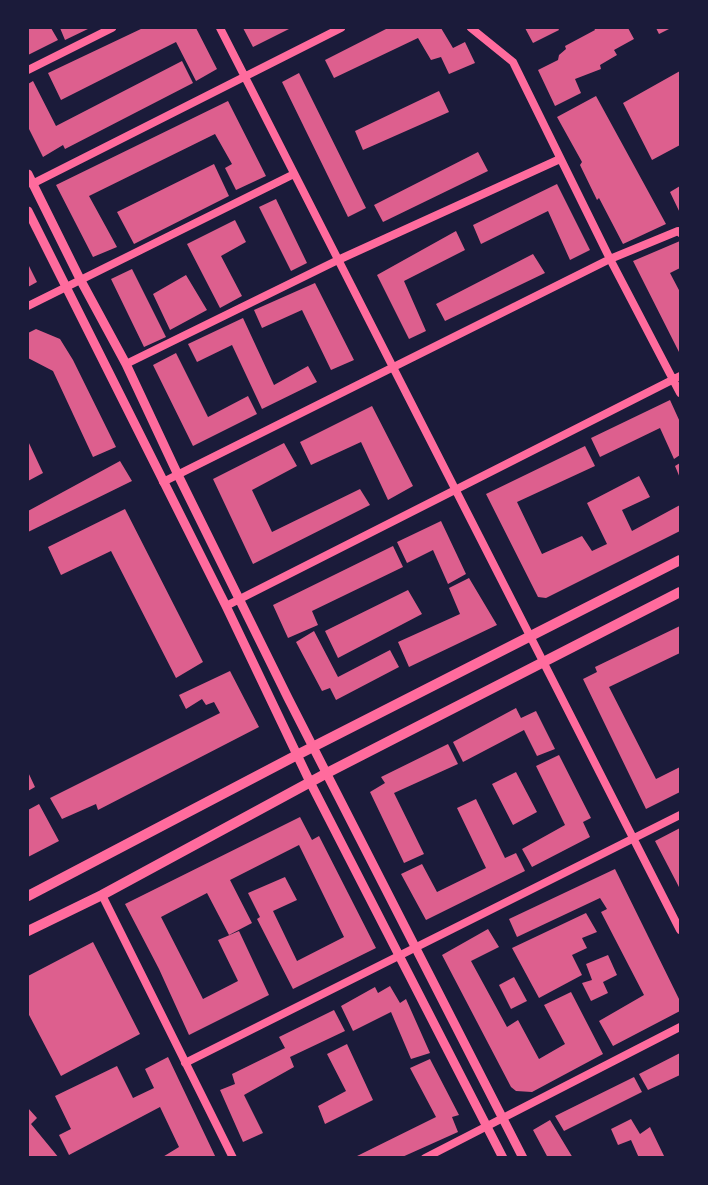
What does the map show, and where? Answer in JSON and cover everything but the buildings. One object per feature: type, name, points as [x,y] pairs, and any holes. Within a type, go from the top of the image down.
[{"type":"main road","points":[[28,174],[80,280],[126,364],[178,475],[523,1158]]},
{"type":"main road","points":[[28,211],[226,606],[310,782],[503,1158]]},
{"type":"main road","points":[[28,896],[297,755],[531,638],[680,560]]},
{"type":"main road","points":[[28,931],[102,896],[327,773],[680,592]]},
{"type":"street","points":[[28,70],[112,28]]},
{"type":"street","points":[[220,28],[680,930]]},
{"type":"street","points":[[32,184],[341,28]]},
{"type":"street","points":[[471,28],[513,62],[610,259],[677,378],[680,393]]},
{"type":"street","points":[[126,364],[338,260],[560,159]]},
{"type":"street","points":[[28,306],[294,174]]},
{"type":"street","points":[[163,482],[610,259],[678,231],[680,233]]},
{"type":"street","points":[[226,606],[677,378]]},
{"type":"street","points":[[185,1063],[680,814]]},
{"type":"street","points":[[102,896],[233,1158]]},
{"type":"street","points":[[425,1158],[680,1027]]}]
